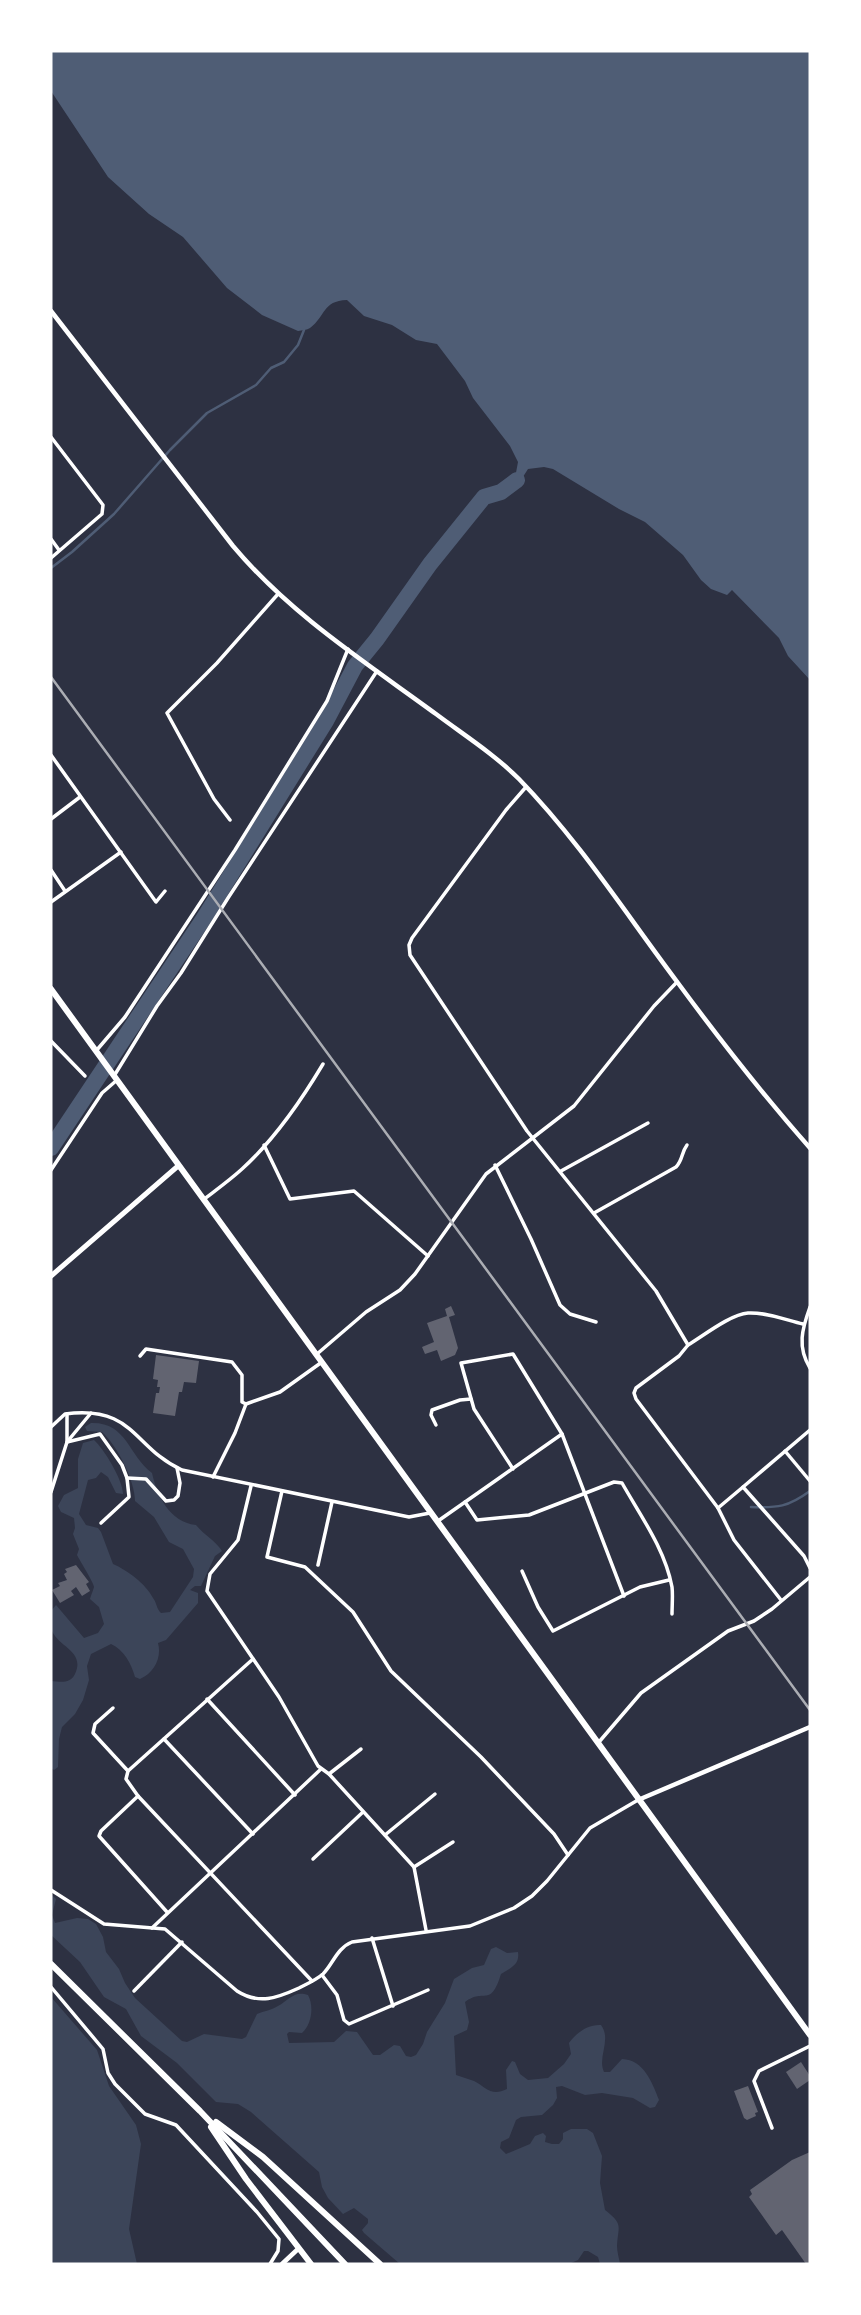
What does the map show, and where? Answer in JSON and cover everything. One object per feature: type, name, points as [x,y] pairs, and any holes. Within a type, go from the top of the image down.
[{"type":"highway","points":[[51,989],[810,2035]]},
{"type":"highway","points":[[51,1964],[200,2111],[345,2264]]},
{"type":"highway","points":[[200,2111],[246,2179],[311,2264]]},
{"type":"highway","points":[[200,2111],[262,2157],[380,2264]]},
{"type":"main road","points":[[51,1276],[178,1166]]},
{"type":"street","points":[[51,311],[233,547],[278,594],[301,615],[489,753],[526,787],[571,836],[677,982],[784,1119],[810,1148]]},
{"type":"street","points":[[51,437],[103,505],[102,514],[51,558]]},
{"type":"street","points":[[51,539],[59,550]]},
{"type":"street","points":[[230,820],[214,799],[167,713],[217,663],[278,594]]},
{"type":"street","points":[[98,1053],[133,1005],[235,849],[327,701],[350,651]]},
{"type":"street","points":[[51,1170],[377,671]]},
{"type":"street","points":[[51,755],[156,902],[165,891]]},
{"type":"street","points":[[526,787],[506,810],[409,945],[410,955],[527,1131],[656,1291],[688,1345]]},
{"type":"street","points":[[51,819],[81,797]]},
{"type":"street","points":[[51,902],[121,852]]},
{"type":"street","points":[[51,870],[65,891]]},
{"type":"street","points":[[317,1354],[366,1312],[400,1290],[428,1256],[486,1174],[574,1106],[654,1006],[677,982]]},
{"type":"street","points":[[51,1041],[85,1076]]},
{"type":"street","points":[[203,1200],[242,1169],[264,1145],[309,1087],[323,1064]]},
{"type":"street","points":[[561,1171],[648,1123]]},
{"type":"street","points":[[264,1145],[290,1199],[354,1191],[428,1256]]},
{"type":"street","points":[[594,1213],[676,1167],[687,1145]]},
{"type":"street","points":[[495,1165],[560,1305],[570,1314],[596,1322]]},
{"type":"street","points":[[810,1307],[803,1324],[801,1342],[810,1368]]},
{"type":"street","points":[[782,1601],[734,1540],[718,1508],[634,1393],[636,1388],[678,1356],[688,1345],[738,1315],[766,1315],[803,1324]]},
{"type":"street","points":[[140,1356],[146,1349],[232,1362],[242,1375],[242,1402],[246,1404]]},
{"type":"street","points":[[513,1469],[474,1409],[461,1363],[513,1354],[562,1434],[624,1596]]},
{"type":"street","points":[[246,1404],[280,1392],[322,1362]]},
{"type":"street","points":[[436,1425],[431,1415],[432,1410],[471,1399]]},
{"type":"street","points":[[213,1477],[236,1433],[246,1404]]},
{"type":"street","points":[[51,1427],[67,1414],[91,1413],[123,1422],[169,1464],[177,1468],[251,1486],[408,1517],[429,1513]]},
{"type":"street","points":[[67,1442],[91,1413]]},
{"type":"street","points":[[51,1492],[67,1442],[67,1414]]},
{"type":"street","points":[[718,1508],[810,1430]]},
{"type":"street","points":[[67,1442],[100,1434],[122,1465],[127,1478],[129,1497],[102,1523]]},
{"type":"street","points":[[436,1522],[562,1434]]},
{"type":"street","points":[[785,1451],[810,1481]]},
{"type":"street","points":[[127,1478],[146,1479],[166,1501],[171,1501],[180,1491],[177,1468]]},
{"type":"street","points":[[465,1502],[477,1520],[529,1515],[614,1482],[622,1483],[656,1542],[672,1587],[672,1614]]},
{"type":"street","points":[[251,1486],[238,1539],[210,1574],[206,1589],[279,1696],[321,1769],[329,1774],[414,1867],[426,1930]]},
{"type":"street","points":[[743,1487],[804,1556],[810,1568]]},
{"type":"street","points":[[282,1491],[267,1557],[307,1569],[353,1612],[391,1671],[481,1757],[555,1834],[568,1855]]},
{"type":"street","points":[[318,1565],[332,1502]]},
{"type":"street","points":[[522,1571],[538,1607],[553,1631],[640,1587],[669,1580]]},
{"type":"street","points":[[598,1743],[641,1693],[728,1631],[754,1621],[810,1577]]},
{"type":"street","points":[[253,1659],[128,1771],[126,1782],[312,1982]]},
{"type":"street","points":[[207,1699],[295,1795]]},
{"type":"street","points":[[113,1709],[94,1724],[93,1732],[128,1771]]},
{"type":"street","points":[[51,1891],[104,1924],[165,1930],[237,1991],[249,1998],[275,1998],[322,1975],[347,1944],[426,1930],[470,1926],[514,1908],[532,1896],[590,1828],[638,1800],[810,1727]]},
{"type":"street","points":[[164,1739],[253,1834]]},
{"type":"street","points":[[329,1774],[361,1749]]},
{"type":"street","points":[[152,1928],[321,1769]]},
{"type":"street","points":[[385,1835],[435,1794]]},
{"type":"street","points":[[138,1797],[101,1831],[99,1836],[167,1912]]},
{"type":"street","points":[[313,1859],[364,1812]]},
{"type":"street","points":[[414,1867],[453,1842]]},
{"type":"street","points":[[372,1938],[393,2006]]},
{"type":"street","points":[[134,1991],[182,1942]]},
{"type":"street","points":[[322,1975],[337,1995],[348,2023],[428,1990]]},
{"type":"street","points":[[51,1987],[103,2049],[108,2073],[115,2084],[145,2114],[176,2125],[279,2239],[278,2251],[270,2264]]},
{"type":"street","points":[[772,2129],[754,2081],[760,2071],[810,2046]]},
{"type":"street","points":[[282,2264],[298,2249]]},
{"type":"shaded area","points":[[51,51],[810,51],[810,680],[788,656],[779,638],[732,590],[727,595],[711,589],[683,555],[645,522],[553,469],[528,469],[517,482],[515,478],[518,462],[510,446],[473,398],[465,381],[437,344],[416,340],[392,325],[364,316],[347,300],[333,303],[310,328],[298,331],[262,315],[227,288],[183,237],[149,214],[108,177],[51,91]]},
{"type":"shaded area","points":[[91,1423],[103,1424],[120,1434],[152,1473],[161,1498],[172,1513],[178,1519],[196,1525],[222,1551],[215,1556],[201,1586],[190,1590],[198,1593],[198,1603],[166,1640],[158,1643],[158,1659],[149,1673],[140,1679],[135,1677],[126,1658],[111,1644],[91,1654],[87,1666],[89,1680],[83,1700],[75,1714],[62,1727],[58,1767],[54,1770],[51,1768],[51,1681],[65,1682],[71,1679],[75,1674],[77,1659],[54,1634],[50,1626],[51,1611],[56,1605],[84,1638],[98,1633],[104,1624],[99,1607],[90,1599],[94,1587],[77,1555],[79,1549],[73,1534],[74,1518],[61,1512],[58,1506],[64,1495],[78,1488],[78,1459],[83,1443],[94,1440],[98,1444],[112,1465],[122,1488],[123,1494],[116,1493],[108,1477],[101,1472],[96,1478],[88,1480],[79,1514],[86,1525],[98,1528],[101,1532],[113,1564],[141,1583],[161,1613],[170,1612],[193,1577],[194,1569],[183,1549],[169,1542],[154,1517],[135,1501],[129,1474],[119,1454],[102,1432],[87,1431],[85,1427]]},
{"type":"shaded area","points":[[51,1894],[56,1899],[52,1915],[55,1923],[77,1918],[88,1919],[96,1924],[103,1937],[106,1952],[135,1998],[182,2041],[187,2042],[204,2034],[242,2039],[246,2037],[257,2014],[276,2007],[295,1995],[303,1994],[310,1999],[310,2020],[302,2033],[287,2034],[289,2043],[334,2042],[346,2031],[357,2032],[373,2055],[380,2055],[394,2045],[400,2046],[406,2056],[411,2057],[416,2055],[423,2044],[427,2032],[445,2003],[454,1979],[472,1968],[484,1965],[491,1949],[496,1947],[507,1953],[518,1952],[516,1963],[501,1974],[494,1991],[465,2002],[469,2022],[467,2030],[454,2036],[456,2075],[493,2092],[501,2091],[507,2089],[506,2070],[512,2061],[520,2074],[528,2080],[548,2078],[571,2054],[569,2043],[572,2039],[583,2030],[596,2025],[601,2025],[604,2031],[604,2072],[610,2072],[622,2059],[630,2060],[642,2068],[659,2100],[655,2107],[650,2108],[633,2098],[602,2093],[585,2095],[562,2086],[556,2087],[557,2098],[553,2105],[542,2115],[516,2120],[509,2138],[501,2142],[500,2148],[506,2154],[530,2144],[535,2136],[543,2133],[546,2136],[545,2142],[559,2144],[563,2133],[571,2129],[587,2129],[593,2133],[602,2156],[600,2183],[605,2210],[618,2226],[617,2248],[620,2264],[600,2264],[598,2257],[584,2251],[578,2260],[569,2264],[400,2264],[364,2233],[362,2230],[368,2219],[354,2208],[343,2214],[328,2198],[319,2172],[251,2112],[238,2104],[216,2102],[177,2063],[141,2036],[126,2009],[104,1997],[80,1962],[51,1935]]},
{"type":"shaded area","points":[[51,1997],[97,2050],[109,2086],[136,2125],[141,2144],[129,2229],[137,2264],[51,2264]]},
{"type":"building","points":[[451,1306],[455,1315],[449,1317],[458,1348],[455,1355],[441,1361],[437,1350],[425,1354],[422,1347],[434,1342],[427,1323],[447,1316],[445,1309]]},
{"type":"building","points":[[156,1355],[199,1361],[196,1383],[184,1382],[182,1392],[179,1392],[175,1416],[153,1413],[156,1393],[159,1393],[160,1387],[157,1387],[158,1380],[153,1379]]},
{"type":"building","points":[[76,1565],[89,1582],[86,1584],[90,1591],[82,1596],[76,1587],[71,1591],[74,1595],[60,1603],[52,1590],[60,1586],[58,1583],[67,1580],[65,1569]]},
{"type":"building","points":[[801,2062],[810,2080],[797,2089],[786,2072]]},
{"type":"building","points":[[748,2086],[758,2112],[747,2120],[734,2091]]},
{"type":"building","points":[[810,2152],[810,2264],[806,2264],[782,2230],[776,2235],[749,2197],[752,2194],[750,2190],[792,2160]]},
{"type":"waterway","points":[[51,568],[114,514],[170,450],[207,413],[256,385],[271,368],[284,362],[298,345],[304,330]]},
{"type":"waterway","points":[[51,1148],[204,918],[326,721],[355,666],[430,564],[484,497],[501,492],[517,480]]},
{"type":"waterway","points":[[751,1507],[782,1505],[810,1491]]},
{"type":"railway","points":[[51,677],[810,1710]]}]
